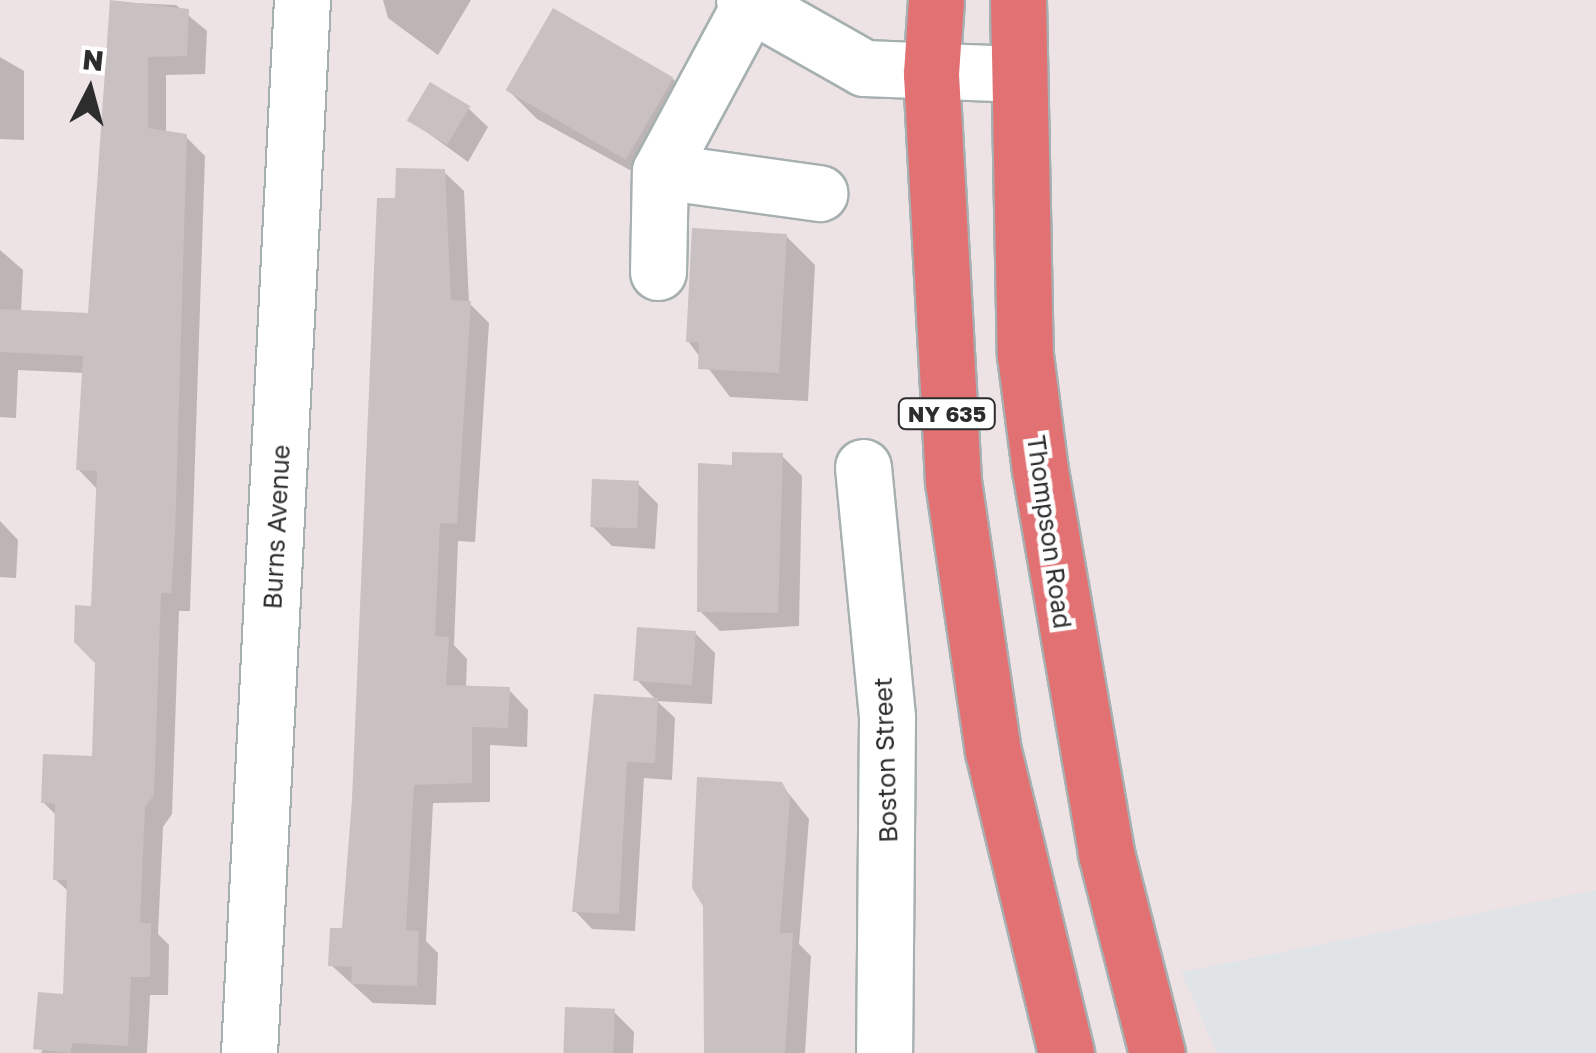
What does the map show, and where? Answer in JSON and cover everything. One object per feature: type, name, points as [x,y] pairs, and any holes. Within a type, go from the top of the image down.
[{"type":"main road","name":"NY 635","points":[[936,0],[930,74],[954,481],[994,751],[1066,1053]]},
{"type":"main road","name":"Thompson Road","points":[[1018,0],[1025,355],[1064,646],[1158,1053]]},
{"type":"street","name":"Burns Avenue","points":[[249,1053],[302,0]]},
{"type":"street","points":[[658,272],[660,171],[747,2],[864,68],[930,74],[1017,74]]},
{"type":"street","points":[[660,171],[818,193]]},
{"type":"street","name":"Boston Street","points":[[863,467],[887,718],[884,1053]]},
{"type":"shaded area","points":[[1596,890],[1596,1053],[1217,1053],[1181,972]]},
{"type":"building","points":[[110,0],[189,9],[187,56],[148,57],[148,128],[187,134],[175,536],[171,593],[161,593],[154,795],[145,807],[140,923],[151,923],[150,977],[131,977],[128,1046],[73,1043],[70,1053],[33,1049],[38,992],[63,994],[67,880],[53,880],[55,804],[41,803],[43,754],[92,756],[95,663],[74,642],[75,605],[91,606],[97,471],[76,470],[83,356],[0,352],[0,309],[88,313]]},
{"type":"building","points":[[553,8],[673,78],[626,160],[506,90]]},
{"type":"building","points":[[430,82],[470,106],[447,145],[407,121]]},
{"type":"building","points":[[396,168],[445,169],[451,300],[471,301],[457,524],[440,523],[435,636],[449,637],[446,685],[510,687],[508,728],[472,727],[472,783],[414,785],[406,930],[419,931],[417,986],[351,984],[352,967],[328,966],[330,928],[342,928],[352,799],[377,198],[395,198]]},
{"type":"building","points":[[692,228],[787,234],[779,373],[698,369],[699,342],[686,342]]},
{"type":"building","points":[[732,452],[783,453],[778,613],[697,612],[698,463],[732,465]]},
{"type":"building","points":[[592,479],[639,481],[637,529],[590,527]]},
{"type":"building","points":[[637,627],[696,631],[692,685],[633,681]]},
{"type":"building","points":[[594,694],[658,698],[655,763],[627,762],[619,914],[572,912]]},
{"type":"building","points":[[697,777],[782,782],[790,797],[780,933],[793,933],[785,1053],[704,1053],[703,906],[692,888]]},
{"type":"building","points":[[565,1007],[615,1009],[613,1053],[563,1053]]}]
